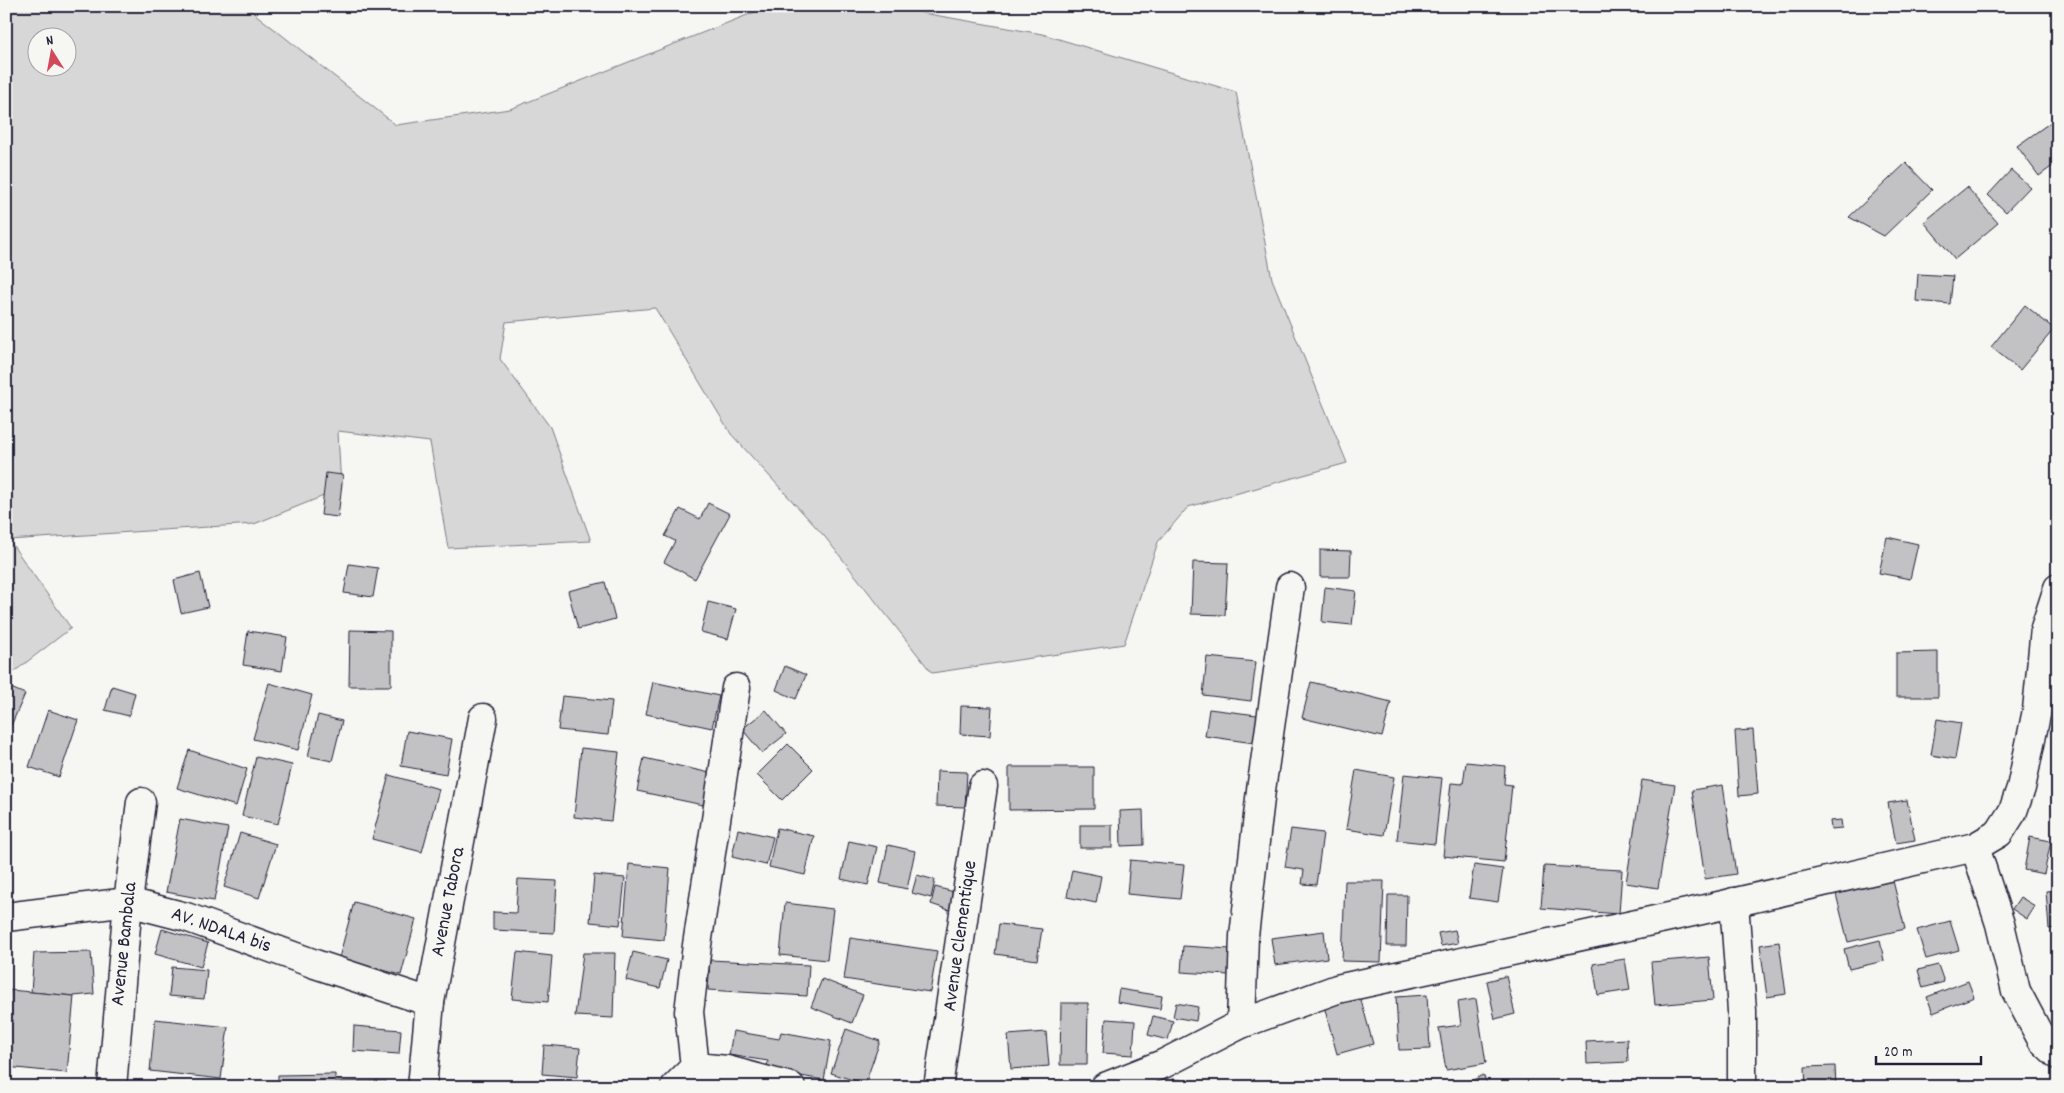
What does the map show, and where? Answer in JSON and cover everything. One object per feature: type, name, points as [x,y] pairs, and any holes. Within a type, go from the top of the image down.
[{"type":"street","points":[[1241,1024],[1244,936],[1261,790],[1290,587]]},
{"type":"street","points":[[1105,1087],[1163,1064],[1241,1024],[1337,989],[1975,847],[1999,833],[2013,811],[2021,788],[2037,710],[2046,628],[2058,588]]},
{"type":"street","points":[[695,1067],[689,1012],[696,944],[736,688]]},
{"type":"street","name":"Avenue Tabora","points":[[422,1087],[430,1002],[483,718]]},
{"type":"street","name":"Avenue Clementique","points":[[938,1087],[983,786]]},
{"type":"street","name":"Avenue Bambala","points":[[112,1087],[128,902],[140,802]]},
{"type":"street","points":[[1975,847],[2000,924],[2016,992],[2042,1040],[2058,1055]]},
{"type":"street","name":"AV. NDALA bis","points":[[6,917],[128,902],[186,917],[315,964],[430,1002]]},
{"type":"street","points":[[1734,902],[1742,1011],[1742,1087]]},
{"type":"street","points":[[675,1087],[695,1067]]},
{"type":"street","points":[[695,1067],[727,1070],[791,1087]]},
{"type":"shaded area","points":[[6,6],[245,6],[396,125],[510,109],[770,6],[883,6],[1042,34],[1236,92],[1272,279],[1347,463],[1188,507],[1158,542],[1124,644],[932,673],[825,537],[731,434],[655,308],[506,322],[500,359],[550,427],[591,541],[448,548],[430,442],[338,431],[341,489],[254,524],[9,540],[71,628],[6,678]]},
{"type":"building","points":[[2058,117],[2058,162],[2039,176],[2017,146]]},
{"type":"building","points":[[1906,163],[1932,190],[1884,236],[1849,217]]},
{"type":"building","points":[[2011,170],[2030,187],[2006,212],[1988,195]]},
{"type":"building","points":[[1967,187],[1998,223],[1955,259],[1924,222]]},
{"type":"building","points":[[1918,274],[1953,276],[1950,304],[1916,301]]},
{"type":"building","points":[[2025,305],[2054,329],[2020,370],[1991,347]]},
{"type":"building","points":[[326,473],[343,475],[338,517],[321,515]]},
{"type":"building","points":[[708,503],[730,514],[695,579],[664,562],[675,541],[665,536],[680,509],[700,519]]},
{"type":"building","points":[[1887,537],[1918,544],[1910,579],[1879,573]]},
{"type":"building","points":[[1320,550],[1351,551],[1350,577],[1320,577]]},
{"type":"building","points":[[1193,562],[1228,563],[1225,615],[1191,614]]},
{"type":"building","points":[[349,564],[378,568],[373,597],[344,593]]},
{"type":"building","points":[[200,573],[208,607],[181,613],[174,580]]},
{"type":"building","points":[[605,582],[615,619],[578,629],[568,591]]},
{"type":"building","points":[[1325,587],[1356,591],[1352,625],[1322,622]]},
{"type":"building","points":[[708,602],[736,609],[728,639],[701,632]]},
{"type":"building","points":[[350,630],[391,631],[391,686],[349,686]]},
{"type":"building","points":[[248,631],[287,637],[282,671],[243,665]]},
{"type":"building","points":[[1938,652],[1938,697],[1896,697],[1896,653]]},
{"type":"building","points":[[1207,657],[1256,662],[1251,701],[1203,695]]},
{"type":"building","points":[[785,666],[806,675],[796,699],[776,690]]},
{"type":"building","points":[[653,682],[719,696],[712,728],[646,714]]},
{"type":"building","points":[[1311,682],[1391,702],[1382,737],[1302,718]]},
{"type":"building","points":[[269,683],[312,695],[298,750],[253,739]]},
{"type":"building","points":[[6,686],[25,694],[6,737]]},
{"type":"building","points":[[112,686],[135,693],[129,716],[105,710]]},
{"type":"building","points":[[562,696],[612,701],[608,735],[558,730]]},
{"type":"building","points":[[961,706],[992,707],[990,736],[960,734]]},
{"type":"building","points":[[1209,709],[1257,715],[1254,743],[1205,736]]},
{"type":"building","points":[[48,710],[78,720],[59,777],[29,767]]},
{"type":"building","points":[[766,710],[786,734],[762,753],[742,729]]},
{"type":"building","points":[[318,715],[342,721],[332,761],[308,756]]},
{"type":"building","points":[[1937,719],[1961,723],[1955,759],[1931,755]]},
{"type":"building","points":[[1753,730],[1758,794],[1739,796],[1735,731]]},
{"type":"building","points":[[407,731],[452,739],[446,774],[401,766]]},
{"type":"building","points":[[788,744],[813,769],[782,800],[757,775]]},
{"type":"building","points":[[581,748],[619,752],[611,821],[574,817]]},
{"type":"building","points":[[189,750],[247,769],[236,806],[177,788]]},
{"type":"building","points":[[256,757],[292,765],[278,824],[242,816]]},
{"type":"building","points":[[644,758],[710,773],[703,805],[637,791]]},
{"type":"building","points":[[1466,762],[1505,766],[1504,784],[1512,785],[1504,862],[1443,856],[1451,783],[1463,784]]},
{"type":"building","points":[[1009,767],[1094,767],[1094,809],[1009,810]]},
{"type":"building","points":[[1356,770],[1394,777],[1384,835],[1346,829]]},
{"type":"building","points":[[937,771],[967,772],[965,807],[936,806]]},
{"type":"building","points":[[1404,774],[1442,778],[1435,844],[1397,840]]},
{"type":"building","points":[[389,775],[439,789],[422,852],[372,839]]},
{"type":"building","points":[[1642,780],[1675,785],[1658,888],[1626,883]]},
{"type":"building","points":[[1723,785],[1736,874],[1705,879],[1692,790]]},
{"type":"building","points":[[1907,800],[1915,840],[1896,843],[1888,803]]},
{"type":"building","points":[[1143,810],[1144,845],[1121,846],[1120,811]]},
{"type":"building","points":[[180,819],[228,828],[214,901],[166,892]]},
{"type":"building","points":[[1841,820],[1842,828],[1831,829],[1830,821]]},
{"type":"building","points":[[1080,825],[1112,825],[1112,848],[1080,848]]},
{"type":"building","points":[[777,828],[814,836],[805,875],[769,867]]},
{"type":"building","points":[[738,829],[773,837],[766,865],[732,857]]},
{"type":"building","points":[[1291,829],[1323,833],[1316,885],[1302,884],[1304,870],[1285,867]]},
{"type":"building","points":[[240,833],[276,844],[259,898],[224,887]]},
{"type":"building","points":[[2030,837],[2051,841],[2044,874],[2024,870]]},
{"type":"building","points":[[849,841],[877,847],[868,885],[841,879]]},
{"type":"building","points":[[888,845],[915,851],[907,889],[880,883]]},
{"type":"building","points":[[1130,860],[1184,865],[1180,899],[1127,894]]},
{"type":"building","points":[[629,864],[670,868],[664,940],[623,936]]},
{"type":"building","points":[[1474,865],[1503,869],[1498,902],[1469,898]]},
{"type":"building","points":[[1544,866],[1622,870],[1619,914],[1541,908]]},
{"type":"building","points":[[1072,870],[1101,876],[1096,903],[1067,897]]},
{"type":"building","points":[[594,875],[625,878],[620,925],[590,922]]},
{"type":"building","points":[[917,875],[935,880],[931,898],[912,893]]},
{"type":"building","points":[[518,879],[557,881],[554,933],[493,930],[493,912],[516,913]]},
{"type":"building","points":[[1345,881],[1384,881],[1381,962],[1342,961]]},
{"type":"building","points":[[1893,881],[1905,929],[1848,942],[1836,894]]},
{"type":"building","points":[[935,887],[954,892],[949,910],[931,904]]},
{"type":"building","points":[[2058,890],[2058,928],[2049,929],[2046,891]]},
{"type":"building","points":[[1388,895],[1407,895],[1406,946],[1387,946]]},
{"type":"building","points":[[2020,897],[2035,906],[2027,919],[2012,909]]},
{"type":"building","points":[[354,902],[416,919],[401,975],[339,958]]},
{"type":"building","points":[[785,903],[833,909],[827,960],[780,955]]},
{"type":"building","points":[[1950,921],[1959,950],[1926,959],[1917,930]]},
{"type":"building","points":[[999,924],[1042,929],[1037,960],[995,954]]},
{"type":"building","points":[[162,929],[208,943],[201,967],[155,954]]},
{"type":"building","points":[[1455,930],[1458,943],[1441,946],[1438,933]]},
{"type":"building","points":[[1324,931],[1327,958],[1275,965],[1271,938]]},
{"type":"building","points":[[850,938],[937,951],[930,992],[844,979]]},
{"type":"building","points":[[1880,940],[1884,961],[1849,969],[1844,949]]},
{"type":"building","points":[[1779,942],[1786,994],[1767,997],[1760,945]]},
{"type":"building","points":[[1183,946],[1230,949],[1229,975],[1181,972]]},
{"type":"building","points":[[91,952],[94,994],[74,996],[31,992],[34,953]]},
{"type":"building","points":[[517,952],[552,956],[548,1002],[512,999]]},
{"type":"building","points":[[633,952],[667,960],[660,988],[626,980]]},
{"type":"building","points":[[583,953],[615,953],[613,1018],[575,1016]]},
{"type":"building","points":[[1709,957],[1713,1000],[1655,1005],[1651,962]]},
{"type":"building","points":[[1625,959],[1630,990],[1598,995],[1593,964]]},
{"type":"building","points":[[710,960],[809,965],[807,996],[708,990]]},
{"type":"building","points":[[1938,965],[1944,982],[1923,988],[1918,970]]},
{"type":"building","points":[[172,967],[207,970],[204,999],[169,996]]},
{"type":"building","points":[[1506,976],[1515,1014],[1495,1019],[1487,981]]},
{"type":"building","points":[[822,979],[863,995],[852,1023],[811,1007]]},
{"type":"building","points":[[1968,981],[1974,997],[1933,1013],[1927,997]]},
{"type":"building","points":[[1119,989],[1162,996],[1160,1009],[1117,1002]]},
{"type":"building","points":[[10,990],[74,996],[67,1073],[6,1067],[6,1031]]},
{"type":"building","points":[[1427,995],[1430,1049],[1399,1050],[1396,997]]},
{"type":"building","points":[[1360,996],[1373,1044],[1337,1054],[1324,1006]]},
{"type":"building","points":[[1476,999],[1486,1063],[1446,1070],[1439,1028],[1461,1025],[1458,1002]]},
{"type":"building","points":[[1061,1003],[1088,1003],[1087,1065],[1060,1065]]},
{"type":"building","points":[[1176,1003],[1198,1007],[1196,1021],[1173,1017]]},
{"type":"building","points":[[1153,1016],[1173,1021],[1168,1040],[1148,1035]]},
{"type":"building","points":[[155,1019],[228,1027],[221,1079],[150,1071]]},
{"type":"building","points":[[1106,1019],[1135,1021],[1133,1055],[1103,1053]]},
{"type":"building","points":[[354,1026],[401,1030],[399,1054],[353,1051]]},
{"type":"building","points":[[846,1029],[880,1041],[865,1084],[831,1073]]},
{"type":"building","points":[[733,1031],[779,1039],[781,1032],[831,1041],[824,1080],[766,1070],[768,1061],[729,1055]]},
{"type":"building","points":[[1046,1032],[1049,1066],[1011,1069],[1008,1035]]},
{"type":"building","points":[[1627,1039],[1628,1062],[1587,1064],[1586,1041]]},
{"type":"building","points":[[544,1045],[580,1048],[577,1077],[542,1074]]},
{"type":"building","points":[[1835,1066],[1836,1087],[1806,1087],[1805,1067]]},
{"type":"building","points":[[335,1074],[335,1082],[386,1081],[386,1087],[278,1087],[278,1075]]},
{"type":"building","points":[[1483,1075],[1489,1087],[1459,1087]]},
{"type":"building","points":[[1172,1079],[1204,1083],[1204,1087],[1171,1087]]}]
